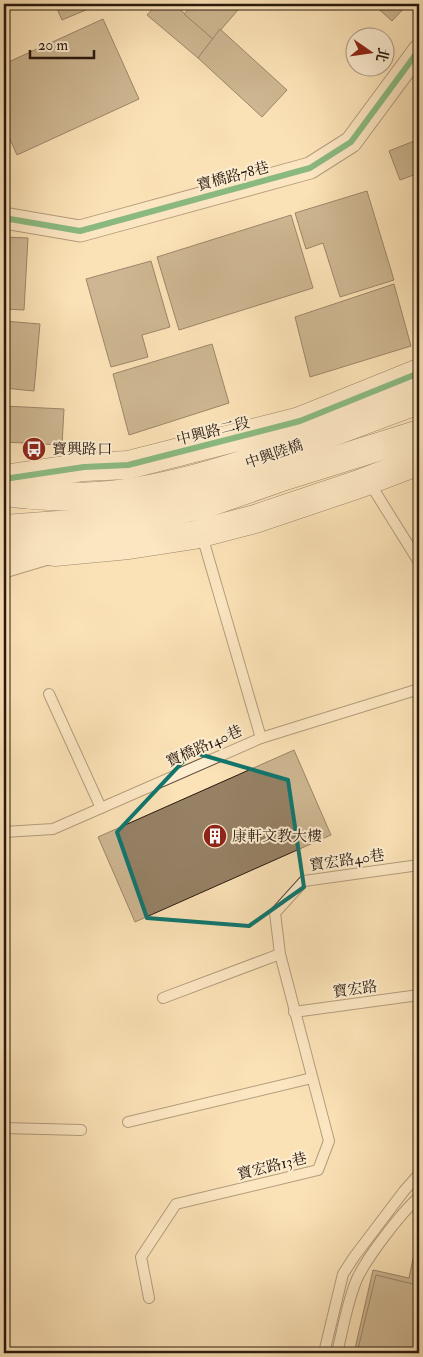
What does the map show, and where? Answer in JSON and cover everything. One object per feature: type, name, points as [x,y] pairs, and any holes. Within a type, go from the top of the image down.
[{"type":"street","name":"寶橋路78巷","points":[[4,218],[80,231],[310,168],[351,142],[419,50]]},
{"type":"street","name":"中興路二段","points":[[4,479],[84,467],[128,465],[230,439],[300,421],[419,373]]},
{"type":"street","name":"中興陸橋","points":[[4,492],[46,497],[124,494],[201,478],[285,451],[419,400]]},
{"type":"street","name":"中興陸橋","points":[[4,529],[125,520],[202,505],[279,478],[419,434]]},
{"type":"street","points":[[4,566],[55,552],[129,545],[194,535],[255,519],[419,462]]},
{"type":"street","points":[[4,542],[55,552]]},
{"type":"lane","points":[[359,484],[374,490],[419,562]]},
{"type":"lane","points":[[194,535],[205,546],[261,738]]},
{"type":"lane","name":"寶橋路140巷","points":[[4,832],[53,828],[261,738],[419,690]]},
{"type":"lane","points":[[49,694],[101,808]]},
{"type":"lane","name":"寶宏路40巷","points":[[294,1012],[280,954],[275,913],[304,881],[419,866]]},
{"type":"lane","points":[[163,998],[280,954]]},
{"type":"lane","name":"寶宏路","points":[[294,1012],[419,995]]},
{"type":"lane","name":"寶宏路13巷","points":[[149,1298],[141,1257],[176,1204],[318,1170],[328,1141],[294,1012]]},
{"type":"lane","points":[[128,1122],[312,1078]]},
{"type":"lane","points":[[4,1128],[81,1130]]},
{"type":"lane","points":[[324,1353],[344,1274],[354,1257],[419,1174]]},
{"type":"lane","points":[[337,1353],[358,1277],[371,1256],[408,1207],[419,1197]]},
{"type":"highlighted area","points":[[192,752],[288,780],[304,887],[249,926],[147,918],[117,832]]},
{"type":"building","points":[[55,4],[100,4],[62,20]]},
{"type":"building","points":[[157,4],[174,4],[213,39],[198,58],[147,15]]},
{"type":"building","points":[[193,4],[243,4],[213,39],[184,14]]},
{"type":"building","points":[[373,4],[408,4],[392,21]]},
{"type":"building","points":[[103,19],[139,99],[17,155],[4,126],[4,64]]},
{"type":"building","points":[[220,29],[287,90],[262,117],[198,58]]},
{"type":"building","points":[[419,139],[419,173],[400,180],[389,151]]},
{"type":"building","points":[[419,173],[419,187],[414,175]]},
{"type":"building","points":[[367,191],[394,280],[340,297],[323,243],[306,249],[295,213]]},
{"type":"building","points":[[291,215],[313,288],[179,330],[157,257]]},
{"type":"building","points":[[4,237],[28,238],[24,310],[4,309]]},
{"type":"building","points":[[151,261],[170,327],[142,335],[148,357],[111,367],[86,279]]},
{"type":"building","points":[[394,284],[411,346],[310,377],[295,317]]},
{"type":"building","points":[[4,321],[40,324],[34,391],[4,388]]},
{"type":"building","points":[[212,344],[229,403],[129,435],[113,374]]},
{"type":"building","points":[[4,406],[64,409],[62,445],[4,442]]},
{"type":"building","name":"康軒文教大樓","points":[[294,750],[331,835],[135,922],[98,837]]},
{"type":"building","points":[[419,1229],[419,1353],[354,1353],[373,1270],[409,1278]]},
{"type":"building","points":[[419,1257],[419,1353],[357,1353],[376,1275],[413,1284]]},
{"type":"cycle path","points":[[4,218],[80,231],[310,168],[351,142],[419,50]]},
{"type":"cycle path","points":[[4,479],[84,467],[128,465],[230,439],[300,421],[419,373]]},
{"type":"place","name":"寶興路口","points":[[34,449]]},
{"type":"place","name":"康軒文教大樓","points":[[215,836]]}]
